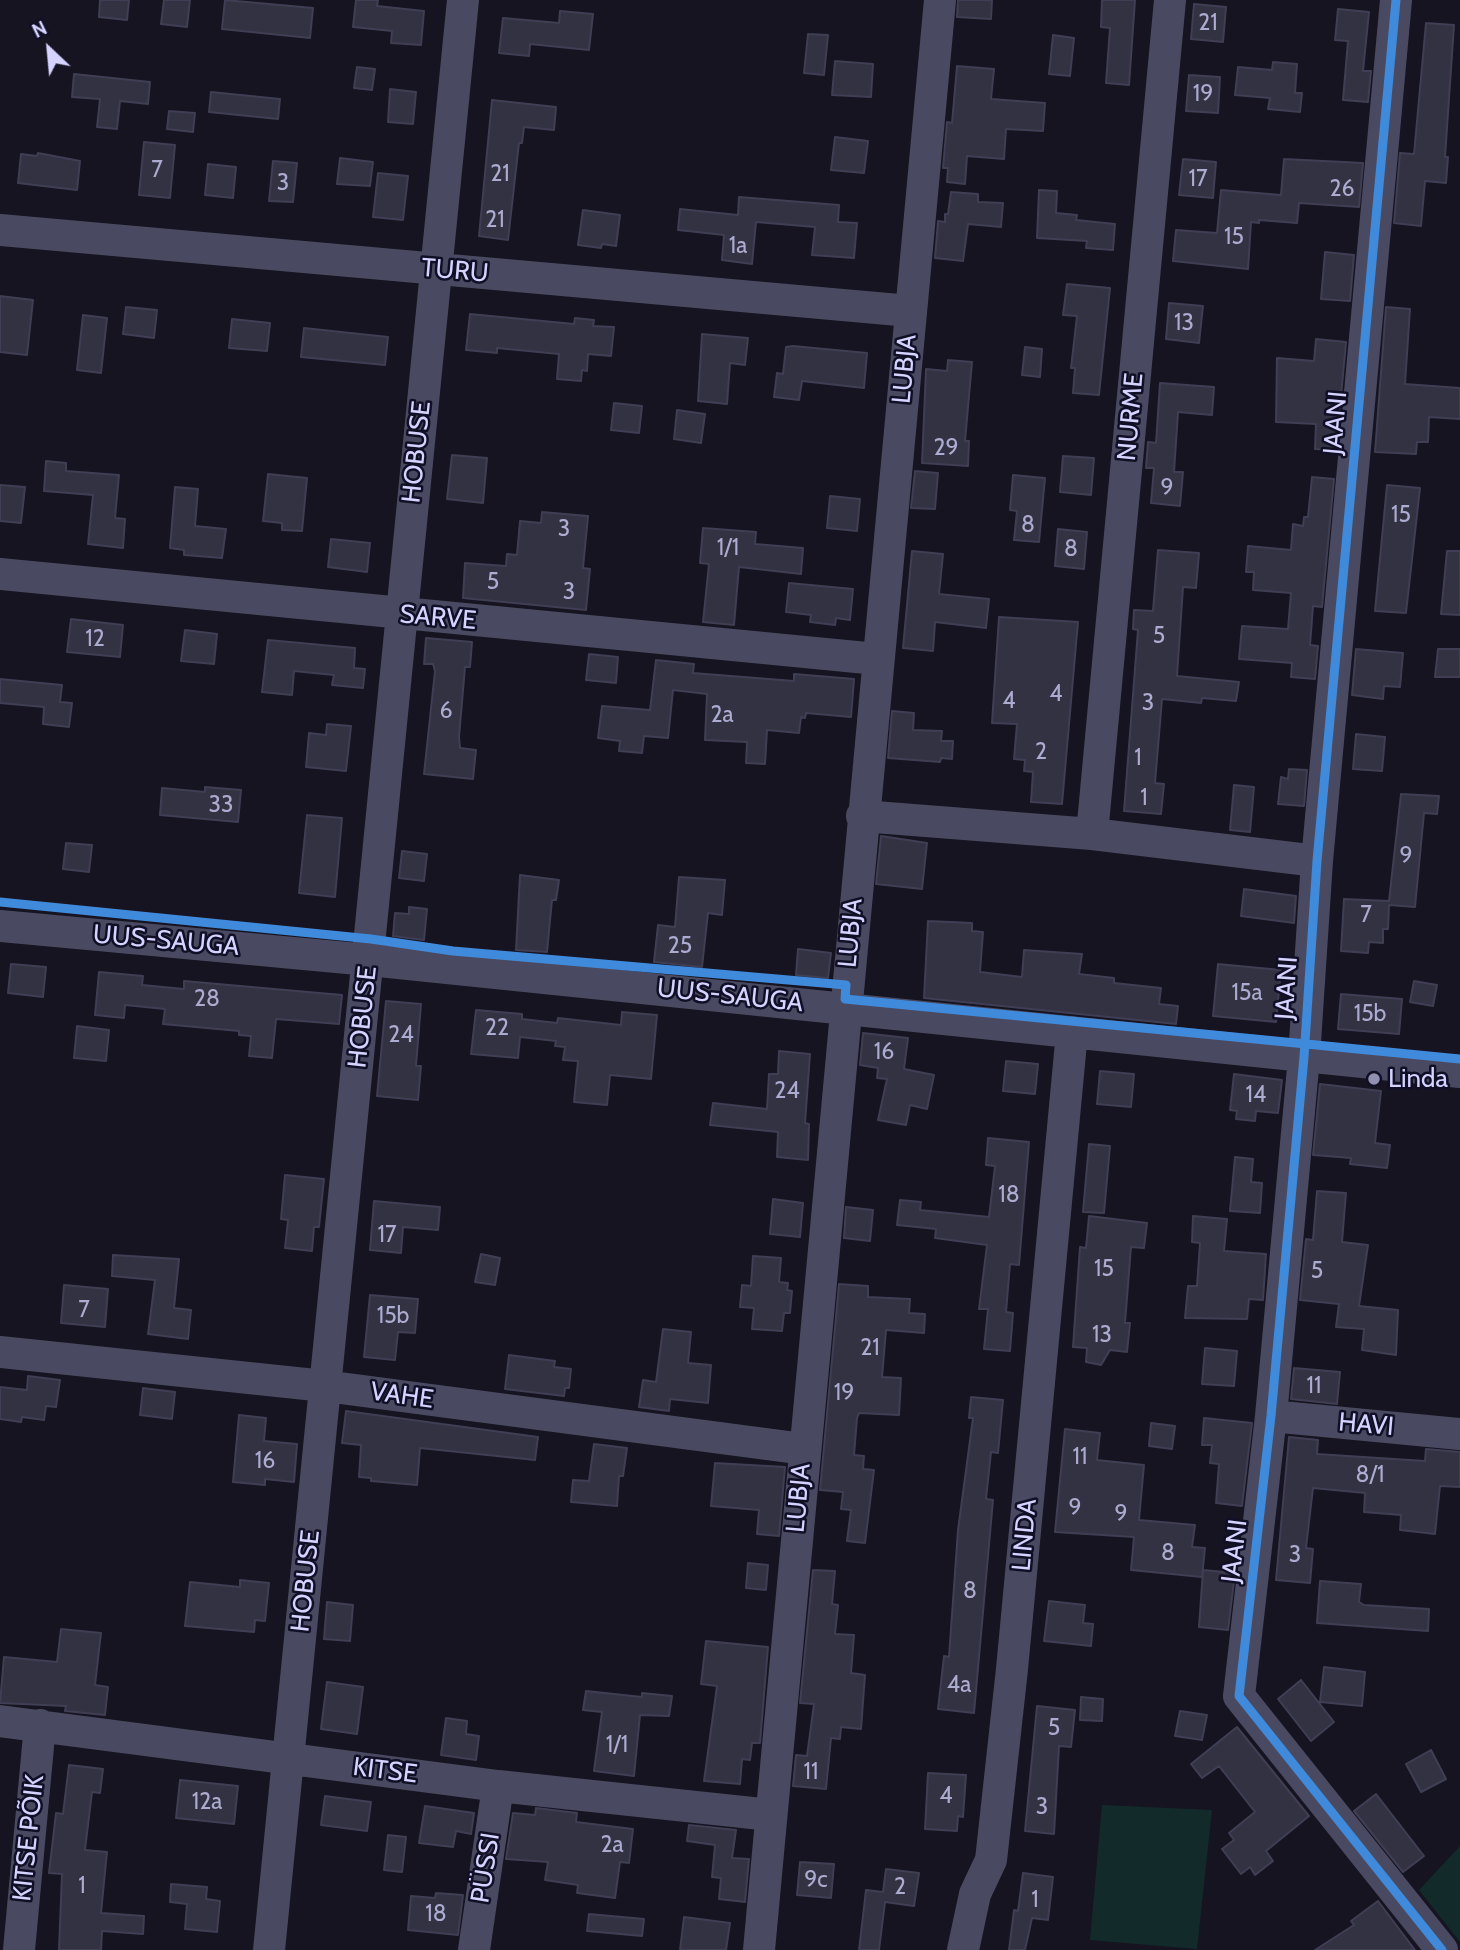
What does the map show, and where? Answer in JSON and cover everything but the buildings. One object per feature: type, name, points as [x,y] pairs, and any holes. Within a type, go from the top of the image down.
[{"type":"street","name":"HOBUSE","points":[[269,1950],[463,0]]},
{"type":"street","name":"LUBJA","points":[[758,1950],[940,0]]},
{"type":"street","name":"NURME","points":[[1092,834],[1170,0]]},
{"type":"street","name":"JAANI","points":[[1396,0],[1317,862],[1304,1057],[1271,1416],[1239,1696],[1442,1950]]},
{"type":"street","name":"TURU","points":[[0,230],[910,311]]},
{"type":"street","name":"SARVE","points":[[0,574],[400,615],[877,659]]},
{"type":"street","points":[[862,816],[1092,834],[1317,862]]},
{"type":"street","name":"UUS-SAUGA","points":[[0,926],[844,1007],[1460,1072]]},
{"type":"street","name":"LINDA","points":[[963,1950],[975,1894],[991,1860],[1012,1669],[1072,1032]]},
{"type":"street","name":"VAHE","points":[[0,1352],[325,1386],[804,1449]]},
{"type":"street","name":"HAVI","points":[[1271,1416],[1460,1434]]},
{"type":"street","name":"KITSE","points":[[0,1721],[498,1786],[771,1815]]},
{"type":"street","name":"KITSE PÕIK","points":[[19,1950],[40,1725]]},
{"type":"street","name":"PÜSSI","points":[[474,1950],[498,1786]]},
{"type":"green space","points":[[1102,1805],[1212,1810],[1197,1949],[1090,1940]]},
{"type":"green space","points":[[1460,1846],[1460,1942],[1419,1890]]},
{"type":"cycle path","points":[[1396,0],[1317,861],[1304,1057],[1271,1416],[1239,1696],[1442,1950]]},
{"type":"cycle path","points":[[0,902],[371,939],[453,951],[846,985],[845,999],[1460,1059]]},
{"type":"place","name":"Linda","points":[[1374,1079]]}]
